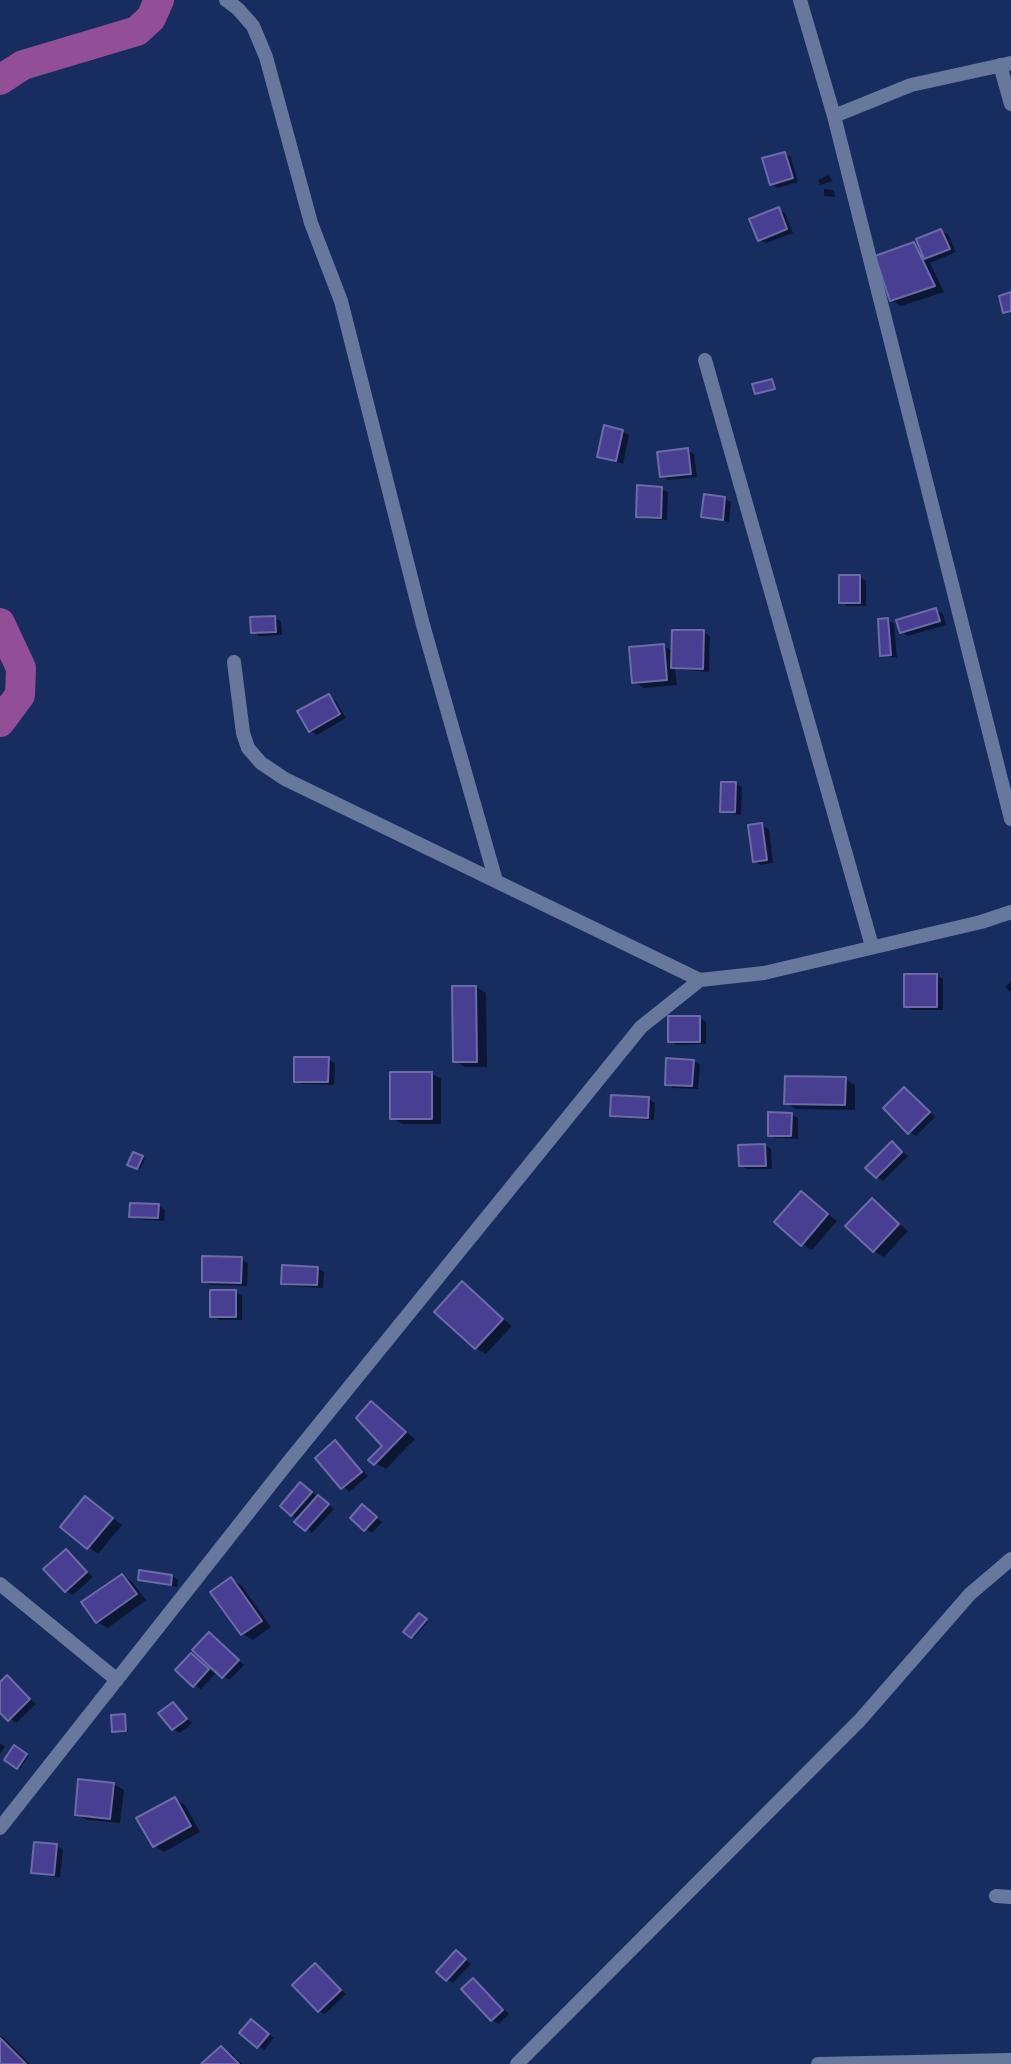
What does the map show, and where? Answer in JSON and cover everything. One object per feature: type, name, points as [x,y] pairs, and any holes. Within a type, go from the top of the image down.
[{"type":"street","points":[[226,0],[239,9],[253,26],[265,57],[311,223],[341,301],[422,625],[496,881]]},
{"type":"street","points":[[800,0],[834,116],[1011,819]]},
{"type":"street","points":[[834,116],[911,85],[1006,64],[1011,104]]},
{"type":"street","points":[[705,360],[872,946]]},
{"type":"street","points":[[234,662],[243,733],[248,748],[261,762],[285,779],[700,980],[764,973],[981,922],[1011,912]]},
{"type":"street","points":[[0,1828],[629,1041],[641,1027],[700,980]]},
{"type":"street","points":[[517,2064],[860,1720],[970,1594],[1011,1559]]},
{"type":"street","points":[[0,1584],[117,1679]]},
{"type":"street","points":[[818,2064],[1011,2060]]},
{"type":"building","points":[[785,152],[793,178],[770,185],[762,158]]},
{"type":"building","points":[[779,207],[787,229],[758,241],[749,219]]},
{"type":"building","points":[[941,229],[950,249],[924,259],[916,239]]},
{"type":"building","points":[[914,242],[935,286],[890,301],[875,256]]},
{"type":"building","points":[[1011,292],[1011,311],[1003,313],[999,296]]},
{"type":"building","points":[[772,379],[775,389],[755,394],[752,384]]},
{"type":"building","points":[[604,425],[623,430],[616,461],[597,457]]},
{"type":"building","points":[[688,448],[691,474],[660,477],[657,452]]},
{"type":"building","points":[[637,485],[662,487],[661,518],[636,517]]},
{"type":"building","points":[[704,494],[725,497],[723,520],[701,517]]},
{"type":"building","points":[[839,575],[860,575],[860,603],[839,603]]},
{"type":"building","points":[[936,608],[940,621],[900,633],[896,620]]},
{"type":"building","points":[[275,616],[276,632],[251,633],[250,617]]},
{"type":"building","points":[[888,618],[891,655],[880,656],[878,619]]},
{"type":"building","points":[[672,630],[704,630],[703,669],[671,668]]},
{"type":"building","points":[[664,644],[667,680],[632,683],[629,647]]},
{"type":"building","points":[[329,694],[340,714],[309,732],[297,711]]},
{"type":"building","points":[[721,782],[736,782],[735,812],[720,812]]},
{"type":"building","points":[[762,823],[767,860],[753,862],[748,825]]},
{"type":"building","points":[[904,974],[937,974],[937,1007],[904,1007]]},
{"type":"building","points":[[452,986],[476,986],[477,1062],[453,1062]]},
{"type":"building","points":[[668,1016],[700,1016],[700,1042],[668,1042]]},
{"type":"building","points":[[294,1057],[329,1057],[328,1082],[294,1082]]},
{"type":"building","points":[[666,1058],[694,1060],[692,1086],[665,1085]]},
{"type":"building","points":[[390,1072],[432,1072],[432,1119],[390,1119]]},
{"type":"building","points":[[785,1076],[846,1077],[845,1105],[784,1104]]},
{"type":"building","points":[[904,1087],[930,1112],[908,1134],[883,1108]]},
{"type":"building","points":[[611,1095],[649,1097],[648,1118],[610,1116]]},
{"type":"building","points":[[768,1112],[792,1113],[791,1136],[768,1136]]},
{"type":"building","points":[[892,1141],[902,1152],[876,1178],[865,1168]]},
{"type":"building","points":[[765,1144],[766,1166],[739,1166],[738,1145]]},
{"type":"building","points":[[133,1152],[143,1156],[137,1169],[127,1165]]},
{"type":"building","points":[[801,1191],[828,1214],[801,1246],[774,1222]]},
{"type":"building","points":[[872,1198],[899,1224],[873,1252],[845,1226]]},
{"type":"building","points":[[130,1203],[159,1204],[158,1218],[129,1217]]},
{"type":"building","points":[[202,1256],[242,1257],[241,1283],[202,1282]]},
{"type":"building","points":[[282,1265],[318,1267],[317,1285],[281,1284]]},
{"type":"building","points":[[462,1281],[503,1319],[475,1349],[434,1312]]},
{"type":"building","points":[[210,1290],[236,1290],[236,1317],[210,1317]]},
{"type":"building","points":[[371,1401],[406,1432],[374,1465],[368,1460],[382,1446],[356,1418]]},
{"type":"building","points":[[335,1440],[362,1472],[341,1489],[315,1458]]},
{"type":"building","points":[[300,1482],[312,1492],[291,1516],[280,1506]]},
{"type":"building","points":[[318,1495],[329,1504],[305,1531],[294,1522]]},
{"type":"building","points":[[85,1496],[113,1518],[87,1549],[60,1527]]},
{"type":"building","points":[[362,1504],[377,1517],[364,1531],[350,1518]]},
{"type":"building","points":[[66,1549],[87,1572],[65,1592],[43,1569]]},
{"type":"building","points":[[139,1570],[172,1575],[171,1585],[138,1580]]},
{"type":"building","points":[[122,1574],[137,1594],[96,1623],[81,1602]]},
{"type":"building","points":[[231,1577],[262,1621],[241,1635],[210,1592]]},
{"type":"building","points":[[419,1613],[427,1619],[411,1638],[403,1632]]},
{"type":"building","points":[[209,1632],[239,1660],[222,1678],[192,1650]]},
{"type":"building","points":[[191,1653],[209,1669],[193,1687],[175,1670]]},
{"type":"building","points":[[7,1675],[30,1699],[8,1721],[0,1713],[0,1682]]},
{"type":"building","points":[[173,1702],[187,1719],[172,1730],[158,1713]]},
{"type":"building","points":[[125,1714],[126,1731],[112,1732],[111,1715]]},
{"type":"building","points":[[14,1745],[27,1754],[17,1769],[4,1760]]},
{"type":"building","points":[[78,1779],[114,1783],[110,1819],[75,1815]]},
{"type":"building","points":[[175,1797],[191,1826],[153,1847],[136,1818]]},
{"type":"building","points":[[34,1842],[57,1844],[54,1875],[31,1873]]},
{"type":"building","points":[[456,1950],[466,1959],[446,1981],[436,1972]]},
{"type":"building","points":[[315,1963],[341,1990],[318,2012],[292,1985]]},
{"type":"building","points":[[473,1978],[503,2010],[491,2021],[461,1989]]},
{"type":"building","points":[[251,2019],[269,2034],[257,2048],[239,2033]]},
{"type":"building","points":[[0,2038],[26,2064],[0,2064]]},
{"type":"building","points":[[221,2046],[239,2064],[201,2064]]},
{"type":"waterway","points":[[0,80],[23,65],[137,31],[151,18],[159,0]]},
{"type":"waterway","points":[[0,623],[21,668],[20,695],[0,722]]}]
